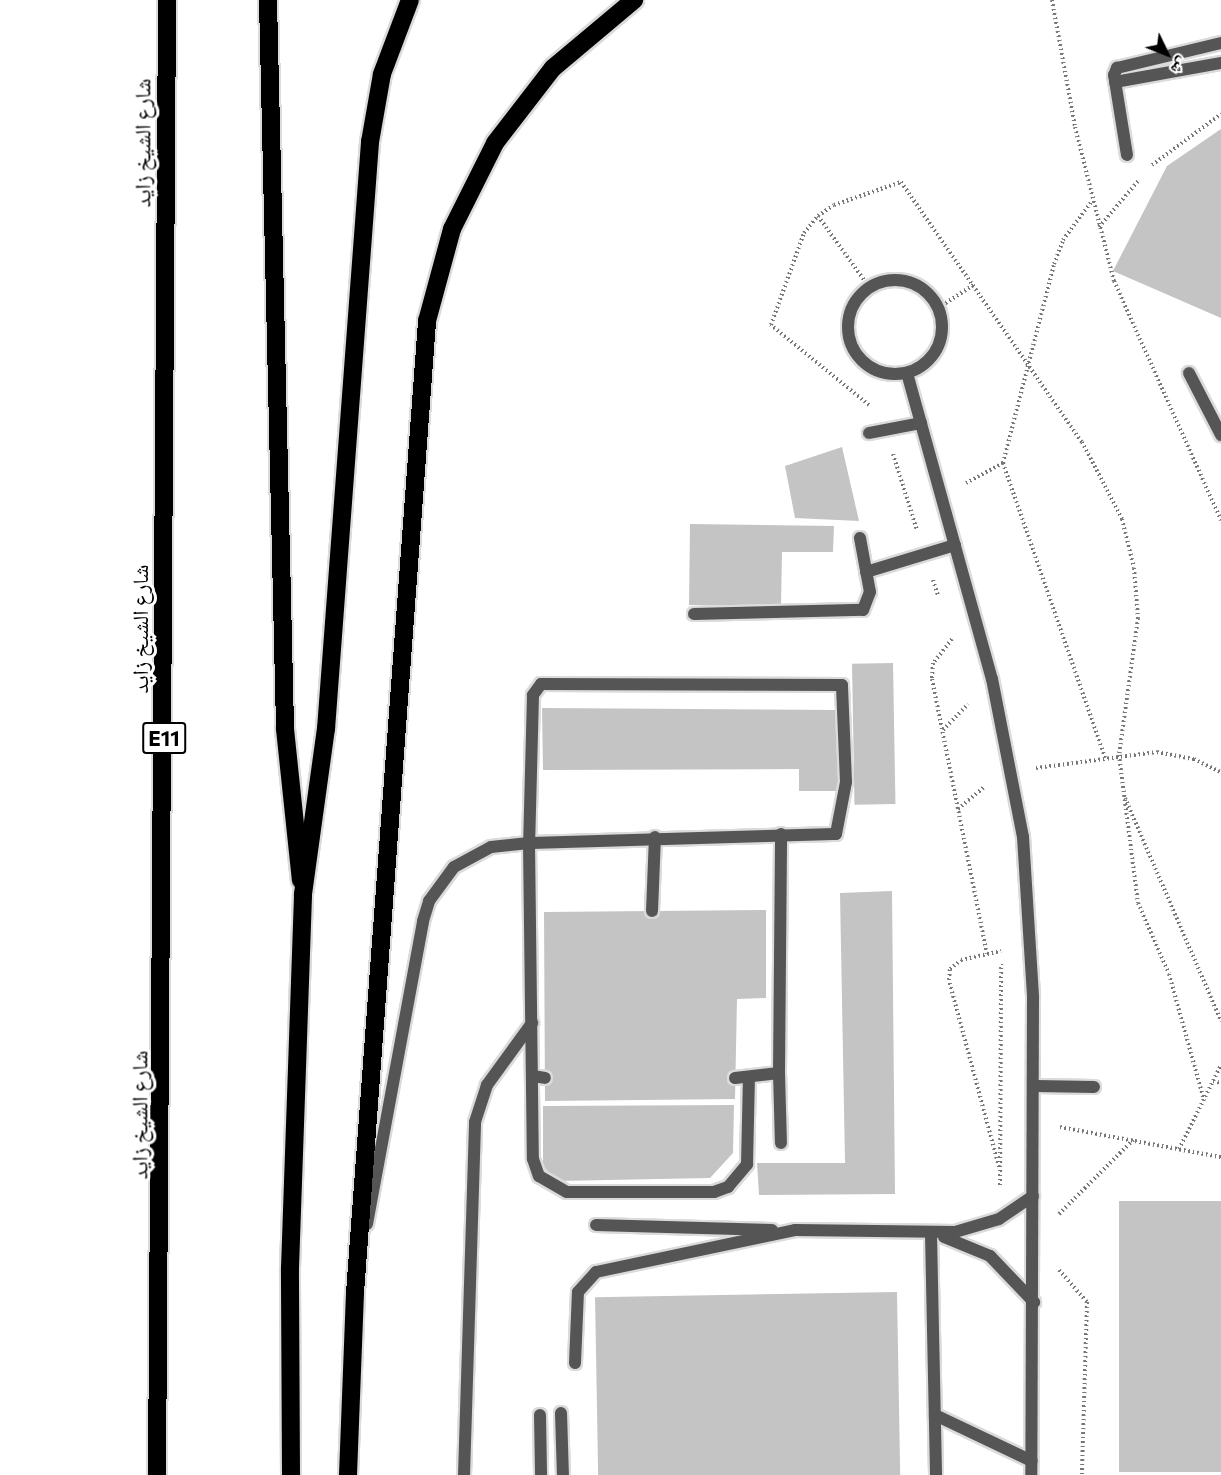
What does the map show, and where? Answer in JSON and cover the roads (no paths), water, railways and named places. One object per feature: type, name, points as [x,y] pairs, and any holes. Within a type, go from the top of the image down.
[{"type":"highway","name":"شارع الشيخ زايد","points":[[157,1475],[167,0]]},
{"type":"highway","points":[[268,0],[285,729],[303,894]]},
{"type":"highway","points":[[291,1475],[290,1268],[303,894],[326,729],[370,142],[382,74],[410,0]]},
{"type":"highway","points":[[348,1475],[355,1293],[421,369],[437,274],[471,185],[522,104],[588,35],[634,0]]},
{"type":"lane","points":[[1127,155],[1115,82],[1123,63],[1221,43]]},
{"type":"lane","points":[[1115,82],[1221,63]]},
{"type":"lane","points":[[901,280],[916,284],[938,308],[940,341],[920,367],[907,373],[873,370],[851,346],[850,313],[869,287],[901,280]]},
{"type":"lane","points":[[907,373],[955,545],[1012,772],[1031,917],[1034,1302],[1031,1475]]},
{"type":"lane","points":[[1189,373],[1221,435]]},
{"type":"lane","points":[[869,433],[921,423]]},
{"type":"lane","points":[[694,614],[863,609],[870,602],[860,538]]},
{"type":"lane","points":[[866,572],[955,545]]},
{"type":"lane","points":[[355,1293],[429,901],[440,882],[472,855],[529,843],[655,837],[836,834],[846,782],[845,694],[836,682],[541,684],[533,695],[529,843],[532,1023],[539,1077],[535,1168],[550,1187],[567,1192],[714,1192],[728,1187],[747,1164],[749,1077]]},
{"type":"lane","points":[[781,834],[778,1073],[781,1143]]},
{"type":"lane","points":[[652,911],[655,837]]},
{"type":"lane","points":[[464,1475],[475,1122],[492,1077],[532,1023]]},
{"type":"lane","points":[[735,1078],[778,1073]]},
{"type":"lane","points":[[1033,1086],[1094,1087]]},
{"type":"lane","points":[[596,1225],[931,1234],[978,1227],[1033,1196]]},
{"type":"lane","points":[[575,1363],[578,1292],[596,1272],[795,1230]]},
{"type":"lane","points":[[931,1234],[990,1256],[1034,1302]]},
{"type":"lane","points":[[931,1234],[936,1475]]},
{"type":"lane","points":[[561,1413],[563,1475]]},
{"type":"lane","points":[[540,1415],[541,1475]]},
{"type":"lane","points":[[935,1415],[1032,1461]]},
{"type":"lane","points":[[1033,1432],[1039,1475]]}]
